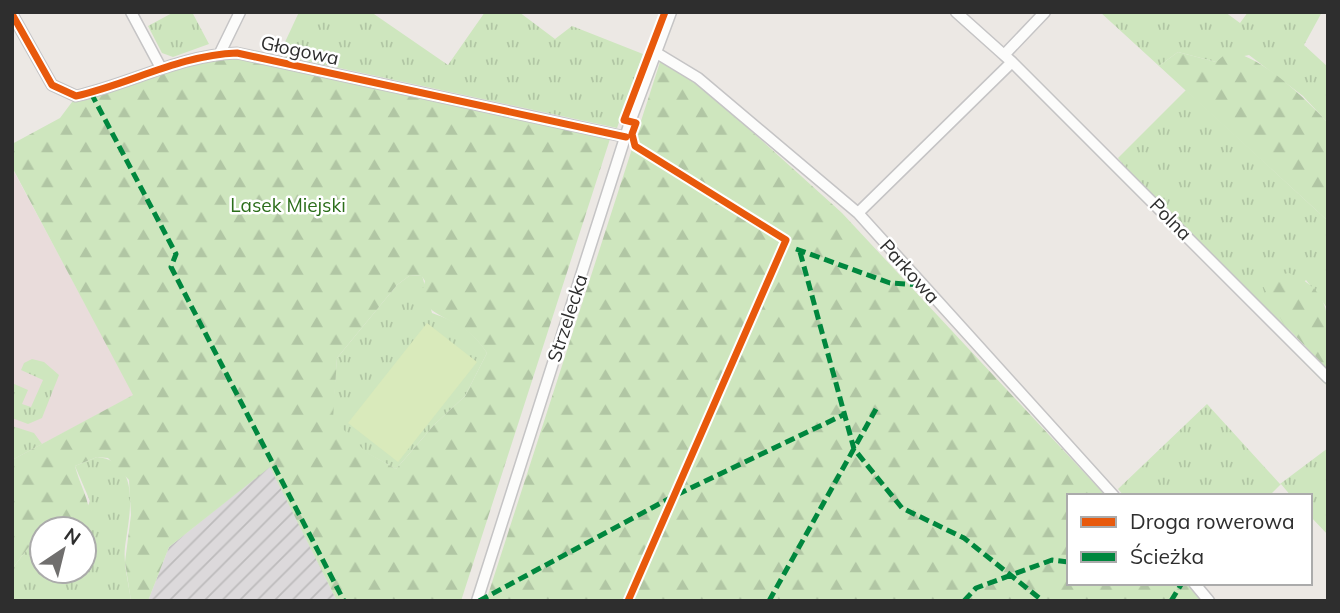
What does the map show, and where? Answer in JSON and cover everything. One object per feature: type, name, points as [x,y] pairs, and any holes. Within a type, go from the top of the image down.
[{"type":"street","points":[[131,12],[161,68]]},
{"type":"street","points":[[220,54],[240,12]]},
{"type":"street","name":"Strzelecka","points":[[477,601],[626,137],[671,12]]},
{"type":"street","name":"Polna","points":[[956,12],[1008,58],[1183,230],[1328,378]]},
{"type":"street","points":[[858,214],[1008,58],[1045,12]]},
{"type":"street","name":"Głogowa","points":[[12,14],[52,85],[69,95],[91,93],[161,68],[220,54],[260,57],[626,137]]},
{"type":"street","name":"Parkowa","points":[[655,52],[698,78],[858,214],[1112,494]]},
{"type":"street","points":[[1196,585],[1209,601]]},
{"type":"shaded area","points":[[12,168],[134,395],[12,460]]},
{"type":"shaded area","points":[[270,466],[337,601],[148,601],[169,547]]},
{"type":"green space","points":[[174,12],[192,12],[209,44],[173,57],[162,53],[148,26]]},
{"type":"green space","points":[[299,12],[371,12],[448,65],[485,12],[519,12],[555,39],[572,26],[643,54],[617,128],[279,55]]},
{"type":"green space","points":[[1100,12],[1225,12],[1240,23],[1248,12],[1322,12],[1304,45],[1328,67],[1328,123],[1303,96],[1249,55],[1216,62],[1178,52],[1159,66]]},
{"type":"green space","points":[[1229,51],[1269,70],[1328,123],[1328,221],[1159,66],[1178,52],[1216,62]]},
{"type":"green space","name":"Lasek Miejski","points":[[235,55],[610,139],[461,601],[337,601],[270,467],[169,547],[148,601],[131,601],[125,562],[131,515],[129,480],[108,458],[97,457],[75,466],[90,515],[28,515],[28,548],[12,569],[12,460],[133,395],[12,167],[12,144],[60,118],[75,98],[206,59]],"holes":[[[421,275],[425,281],[420,299],[470,333],[487,353],[465,396],[434,425],[396,469],[366,452],[333,419],[337,358],[397,285],[409,276]]]},
{"type":"green space","points":[[661,59],[696,81],[842,213],[1104,494],[1067,494],[1067,585],[1189,585],[1202,601],[486,601]]},
{"type":"green space","points":[[1186,90],[1328,221],[1328,309],[1306,280],[1277,311],[1294,337],[1328,370],[1328,387],[1171,228],[1118,158]]},
{"type":"green space","points":[[1289,273],[1315,290],[1322,301],[1328,325],[1328,370],[1283,323],[1263,286],[1266,277]]},
{"type":"green space","points":[[422,275],[432,313],[463,328],[476,338],[487,353],[465,396],[434,425],[396,469],[365,452],[332,419],[337,358],[397,285],[409,276]]},
{"type":"green space","points":[[427,323],[477,362],[398,462],[348,423]]},
{"type":"green space","points":[[32,359],[44,362],[59,375],[42,418],[28,424],[12,418],[12,383],[28,390],[22,404],[31,407],[43,380],[21,370],[24,363]]},
{"type":"green space","points":[[1207,404],[1280,484],[1328,448],[1328,535],[1312,518],[1312,494],[1289,494],[1281,484],[1271,494],[1122,494],[1118,489]]},
{"type":"green space","points":[[12,426],[34,433],[42,444],[12,460]]},
{"type":"green space","points":[[97,457],[112,461],[121,469],[127,480],[130,506],[125,560],[131,601],[12,601],[12,569],[28,548],[28,585],[98,585],[98,515],[84,515],[90,501],[75,466]]},
{"type":"marked path","points":[[91,93],[176,254],[171,267],[344,601]]},
{"type":"marked path","points":[[796,249],[890,283],[923,285]]},
{"type":"marked path","points":[[800,252],[854,449],[902,508],[964,538],[1043,601]]},
{"type":"marked path","points":[[769,601],[876,409]]},
{"type":"marked path","points":[[479,601],[674,496],[845,414]]},
{"type":"marked path","points":[[964,601],[976,588],[1052,560],[1067,562]]},
{"type":"marked path","points":[[1171,601],[1181,585]]},
{"type":"cycle path","points":[[628,601],[786,240],[635,146],[632,134],[636,123],[624,120],[665,12]]},
{"type":"cycle path","points":[[12,14],[52,85],[76,96],[175,64],[237,53],[626,137]]}]
